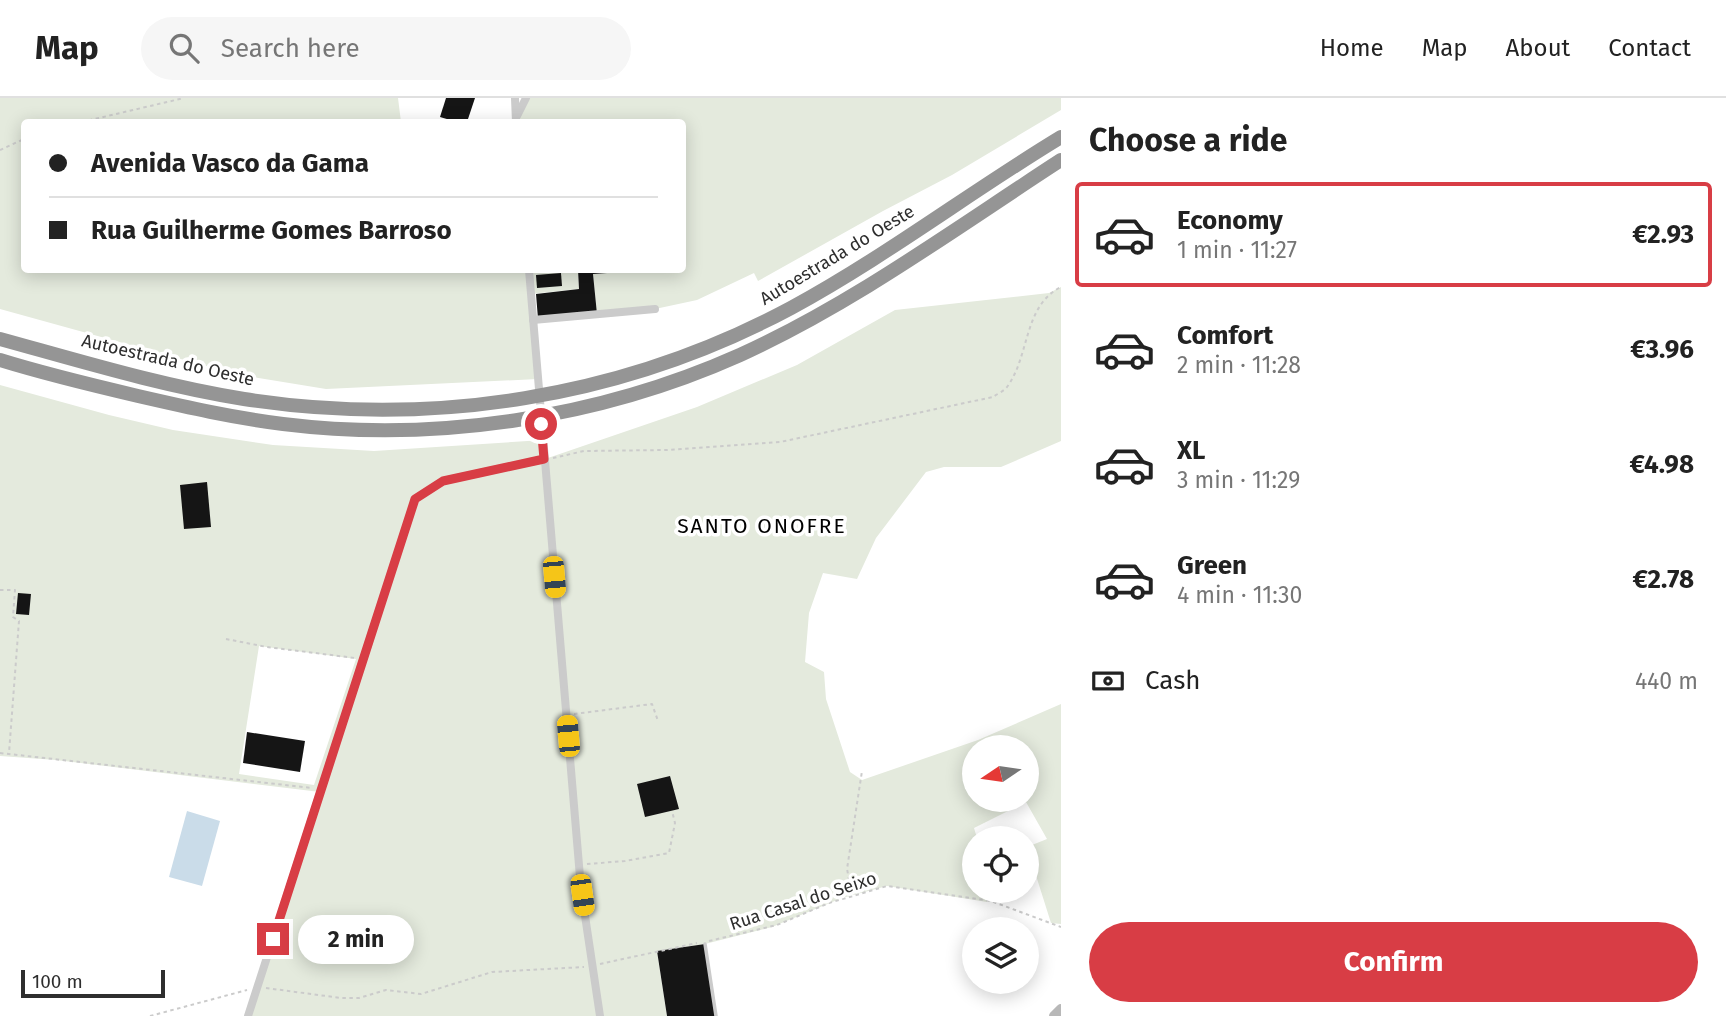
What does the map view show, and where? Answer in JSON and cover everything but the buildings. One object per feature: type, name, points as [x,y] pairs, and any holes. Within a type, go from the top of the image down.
[{"type":"highway","name":"Autoestrada do Oeste","points":[[0,339],[201,391],[288,405],[407,410],[522,400],[559,393],[679,359],[718,344],[789,309],[859,268],[1061,137]]},
{"type":"highway","points":[[0,362],[162,401],[283,424],[402,429],[484,424],[524,418],[625,396],[665,384],[739,355],[848,298],[1061,160]]},
{"type":"highway","points":[[996,202],[1026,192],[1061,171]]},
{"type":"highway","points":[[0,330],[38,341],[64,355]]},
{"type":"main road","points":[[1054,1016],[1061,1009]]},
{"type":"street","points":[[515,98],[516,119]]},
{"type":"street","points":[[516,119],[526,98]]},
{"type":"street","points":[[529,273],[579,864],[600,1016]]},
{"type":"street","points":[[533,320],[655,309]]},
{"type":"street","points":[[248,1016],[415,499],[443,481],[544,459]]},
{"type":"lane","points":[[705,944],[716,1016]]},
{"type":"path","points":[[95,119],[184,98]]},
{"type":"path","points":[[0,150],[21,140]]},
{"type":"path","points":[[544,459],[584,451],[666,450],[780,442],[993,397],[1006,388],[1019,361],[1030,324],[1049,293],[1061,287]]},
{"type":"path","points":[[0,590],[15,590],[13,617],[19,621],[9,754]]},
{"type":"path","points":[[226,639],[267,648],[363,659]]},
{"type":"path","points":[[566,715],[652,704],[658,721]]},
{"type":"path","points":[[0,753],[321,789]]},
{"type":"path","points":[[852,895],[847,870],[862,771]]},
{"type":"path","points":[[579,864],[625,861],[669,853],[675,823],[672,811]]},
{"type":"path","name":"Rua Casal do Seixo","points":[[258,988],[341,998],[359,998],[387,990],[421,994],[492,972],[573,969],[749,933],[777,925],[852,895],[887,886],[991,901],[1061,927]]},
{"type":"path","points":[[150,1016],[258,988]]},
{"type":"shaded area","points":[[0,98],[398,98],[401,119],[21,119],[21,273],[578,273],[579,289],[531,294],[538,379],[326,389],[235,374],[0,309]]},
{"type":"shaded area","points":[[526,98],[1061,98],[1061,110],[952,175],[758,281],[754,273],[697,300],[655,309],[597,314],[593,274],[686,273],[686,119],[517,119]]},
{"type":"shaded area","points":[[1061,287],[1061,441],[1001,467],[944,467],[926,472],[876,538],[857,579],[823,573],[809,613],[805,662],[824,672],[826,699],[850,772],[862,780],[962,746],[962,812],[1006,812],[978,826],[962,826],[962,898],[887,886],[842,898],[772,927],[705,944],[657,951],[667,1016],[248,1016],[320,792],[56,760],[0,756],[0,385],[173,430],[273,445],[374,451],[543,440],[545,459],[697,407],[797,365],[895,310],[1049,293]],"holes":[[[259,646],[356,659],[314,785],[239,774]]]},
{"type":"shaded area","points":[[1061,704],[1061,924],[1051,923],[1039,885],[1039,842],[1047,839],[1032,812],[1040,812],[1040,735],[990,735]]},
{"type":"water","points":[[187,811],[220,821],[202,886],[169,877]]},
{"type":"district","name":"SANTO ONOFRE","points":[[762,526]]},
{"type":"route","points":[[273,939],[415,499],[443,481],[544,459],[541,424]]}]
